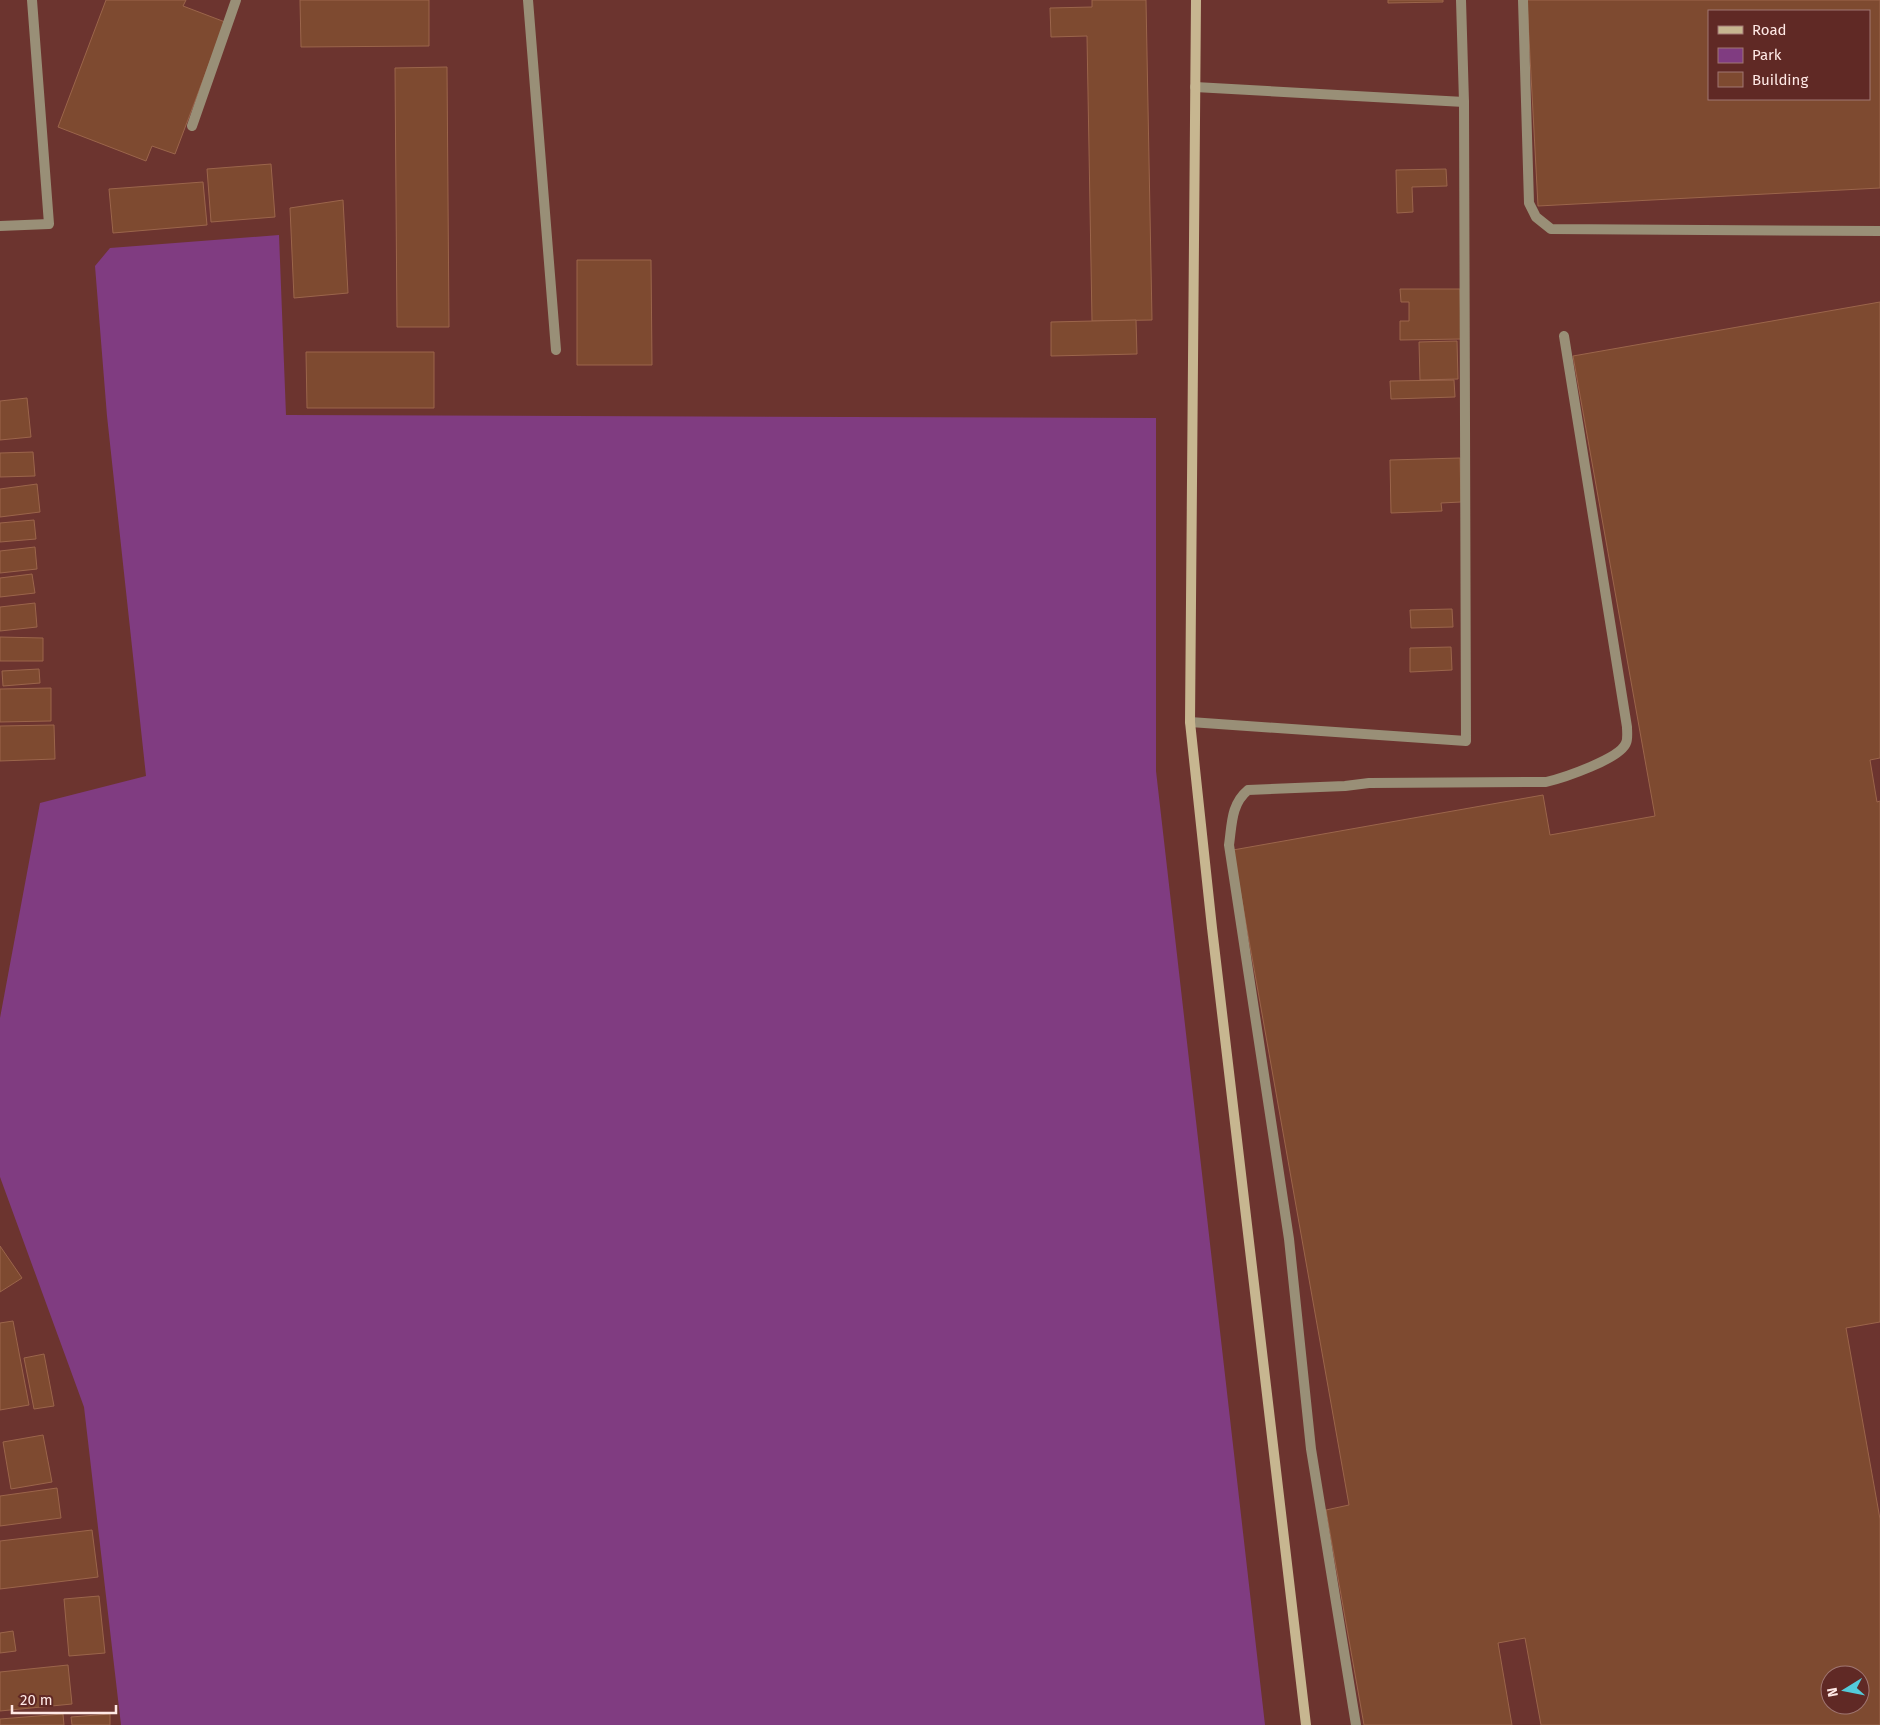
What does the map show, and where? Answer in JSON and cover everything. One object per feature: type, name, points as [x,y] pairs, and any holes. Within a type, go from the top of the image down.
[{"type":"street","points":[[0,226],[49,224],[32,0]]},
{"type":"street","points":[[192,126],[236,0]]},
{"type":"street","points":[[528,0],[556,350]]},
{"type":"street","points":[[1196,0],[1190,722],[1306,1725]]},
{"type":"street","points":[[1190,722],[1466,741],[1464,102],[1461,0]]},
{"type":"street","points":[[1524,0],[1529,203],[1536,218],[1551,229],[1880,231]]},
{"type":"street","points":[[1195,87],[1464,102]]},
{"type":"street","points":[[1356,1725],[1311,1449],[1289,1239],[1229,845],[1235,807],[1240,797],[1248,790],[1345,786],[1369,783],[1546,782],[1565,777],[1616,754],[1626,743],[1627,727],[1564,336]]},
{"type":"green space","points":[[279,235],[286,415],[1156,418],[1156,771],[1265,1725],[121,1725],[84,1407],[0,1177],[0,1018],[40,803],[146,776],[107,416],[95,266],[110,248]]},
{"type":"building","points":[[106,0],[186,0],[183,6],[225,22],[175,154],[152,146],[146,161],[58,127]]},
{"type":"building","points":[[300,0],[429,0],[429,46],[301,47]]},
{"type":"building","points":[[1092,0],[1146,0],[1152,320],[1092,321],[1087,36],[1051,37],[1050,8],[1092,7]]},
{"type":"building","points":[[1388,0],[1443,0],[1443,2],[1388,3]]},
{"type":"building","points":[[1527,0],[1880,0],[1880,188],[1538,206]]},
{"type":"building","points":[[447,67],[449,327],[397,327],[395,68]]},
{"type":"building","points":[[271,164],[275,217],[211,222],[207,169]]},
{"type":"building","points":[[1446,169],[1447,186],[1412,187],[1413,212],[1397,213],[1396,170]]},
{"type":"building","points":[[203,182],[207,225],[113,233],[109,189]]},
{"type":"building","points":[[343,200],[348,293],[294,298],[290,208]]},
{"type":"building","points":[[577,260],[651,260],[652,365],[577,365]]},
{"type":"building","points":[[1400,289],[1460,289],[1461,339],[1400,340],[1400,321],[1409,321],[1409,302],[1401,302]]},
{"type":"building","points":[[1880,302],[1880,758],[1870,760],[1877,802],[1880,801],[1880,1322],[1846,1328],[1880,1519],[1880,1725],[1541,1725],[1525,1638],[1498,1643],[1512,1725],[1364,1725],[1326,1510],[1349,1505],[1233,850],[1543,795],[1550,835],[1655,816],[1573,356]]},
{"type":"building","points":[[1136,320],[1137,354],[1051,356],[1051,322]]},
{"type":"building","points":[[1457,341],[1458,379],[1420,380],[1419,342]]},
{"type":"building","points":[[306,352],[434,352],[434,408],[307,408]]},
{"type":"building","points":[[1454,380],[1455,397],[1391,399],[1390,381]]},
{"type":"building","points":[[27,398],[31,437],[0,440],[0,401]]},
{"type":"building","points":[[33,452],[35,476],[0,477],[0,453]]},
{"type":"building","points":[[1460,458],[1461,502],[1441,503],[1442,511],[1391,513],[1390,460]]},
{"type":"building","points":[[37,484],[40,512],[0,517],[0,489]]},
{"type":"building","points":[[34,520],[36,539],[0,542],[0,523]]},
{"type":"building","points":[[35,547],[37,569],[0,573],[0,551]]},
{"type":"building","points":[[32,574],[35,593],[0,597],[0,578]]},
{"type":"building","points":[[35,603],[37,627],[0,631],[0,607]]},
{"type":"building","points":[[1452,609],[1453,627],[1411,628],[1410,610]]},
{"type":"building","points":[[0,637],[43,638],[43,661],[0,661]]},
{"type":"building","points":[[1451,647],[1452,670],[1410,672],[1410,648]]},
{"type":"building","points":[[39,669],[40,683],[3,686],[2,671]]},
{"type":"building","points":[[51,688],[51,721],[0,722],[0,689]]},
{"type":"building","points":[[54,725],[55,759],[0,761],[0,726]]},
{"type":"building","points":[[0,1246],[22,1278],[0,1292]]},
{"type":"building","points":[[13,1321],[29,1405],[0,1410],[0,1323]]},
{"type":"building","points":[[44,1354],[54,1406],[34,1409],[24,1358]]},
{"type":"building","points":[[43,1435],[52,1482],[11,1489],[3,1442]]},
{"type":"building","points":[[57,1488],[61,1518],[0,1526],[0,1496]]},
{"type":"building","points":[[92,1530],[98,1577],[0,1589],[0,1541]]},
{"type":"building","points":[[99,1596],[105,1653],[69,1656],[64,1599]]},
{"type":"building","points":[[13,1631],[16,1651],[0,1653],[0,1633]]},
{"type":"building","points":[[68,1665],[72,1704],[0,1711],[0,1672]]},
{"type":"building","points":[[63,1714],[64,1725],[0,1725],[0,1719]]},
{"type":"building","points":[[110,1714],[110,1725],[72,1725],[71,1717]]}]
